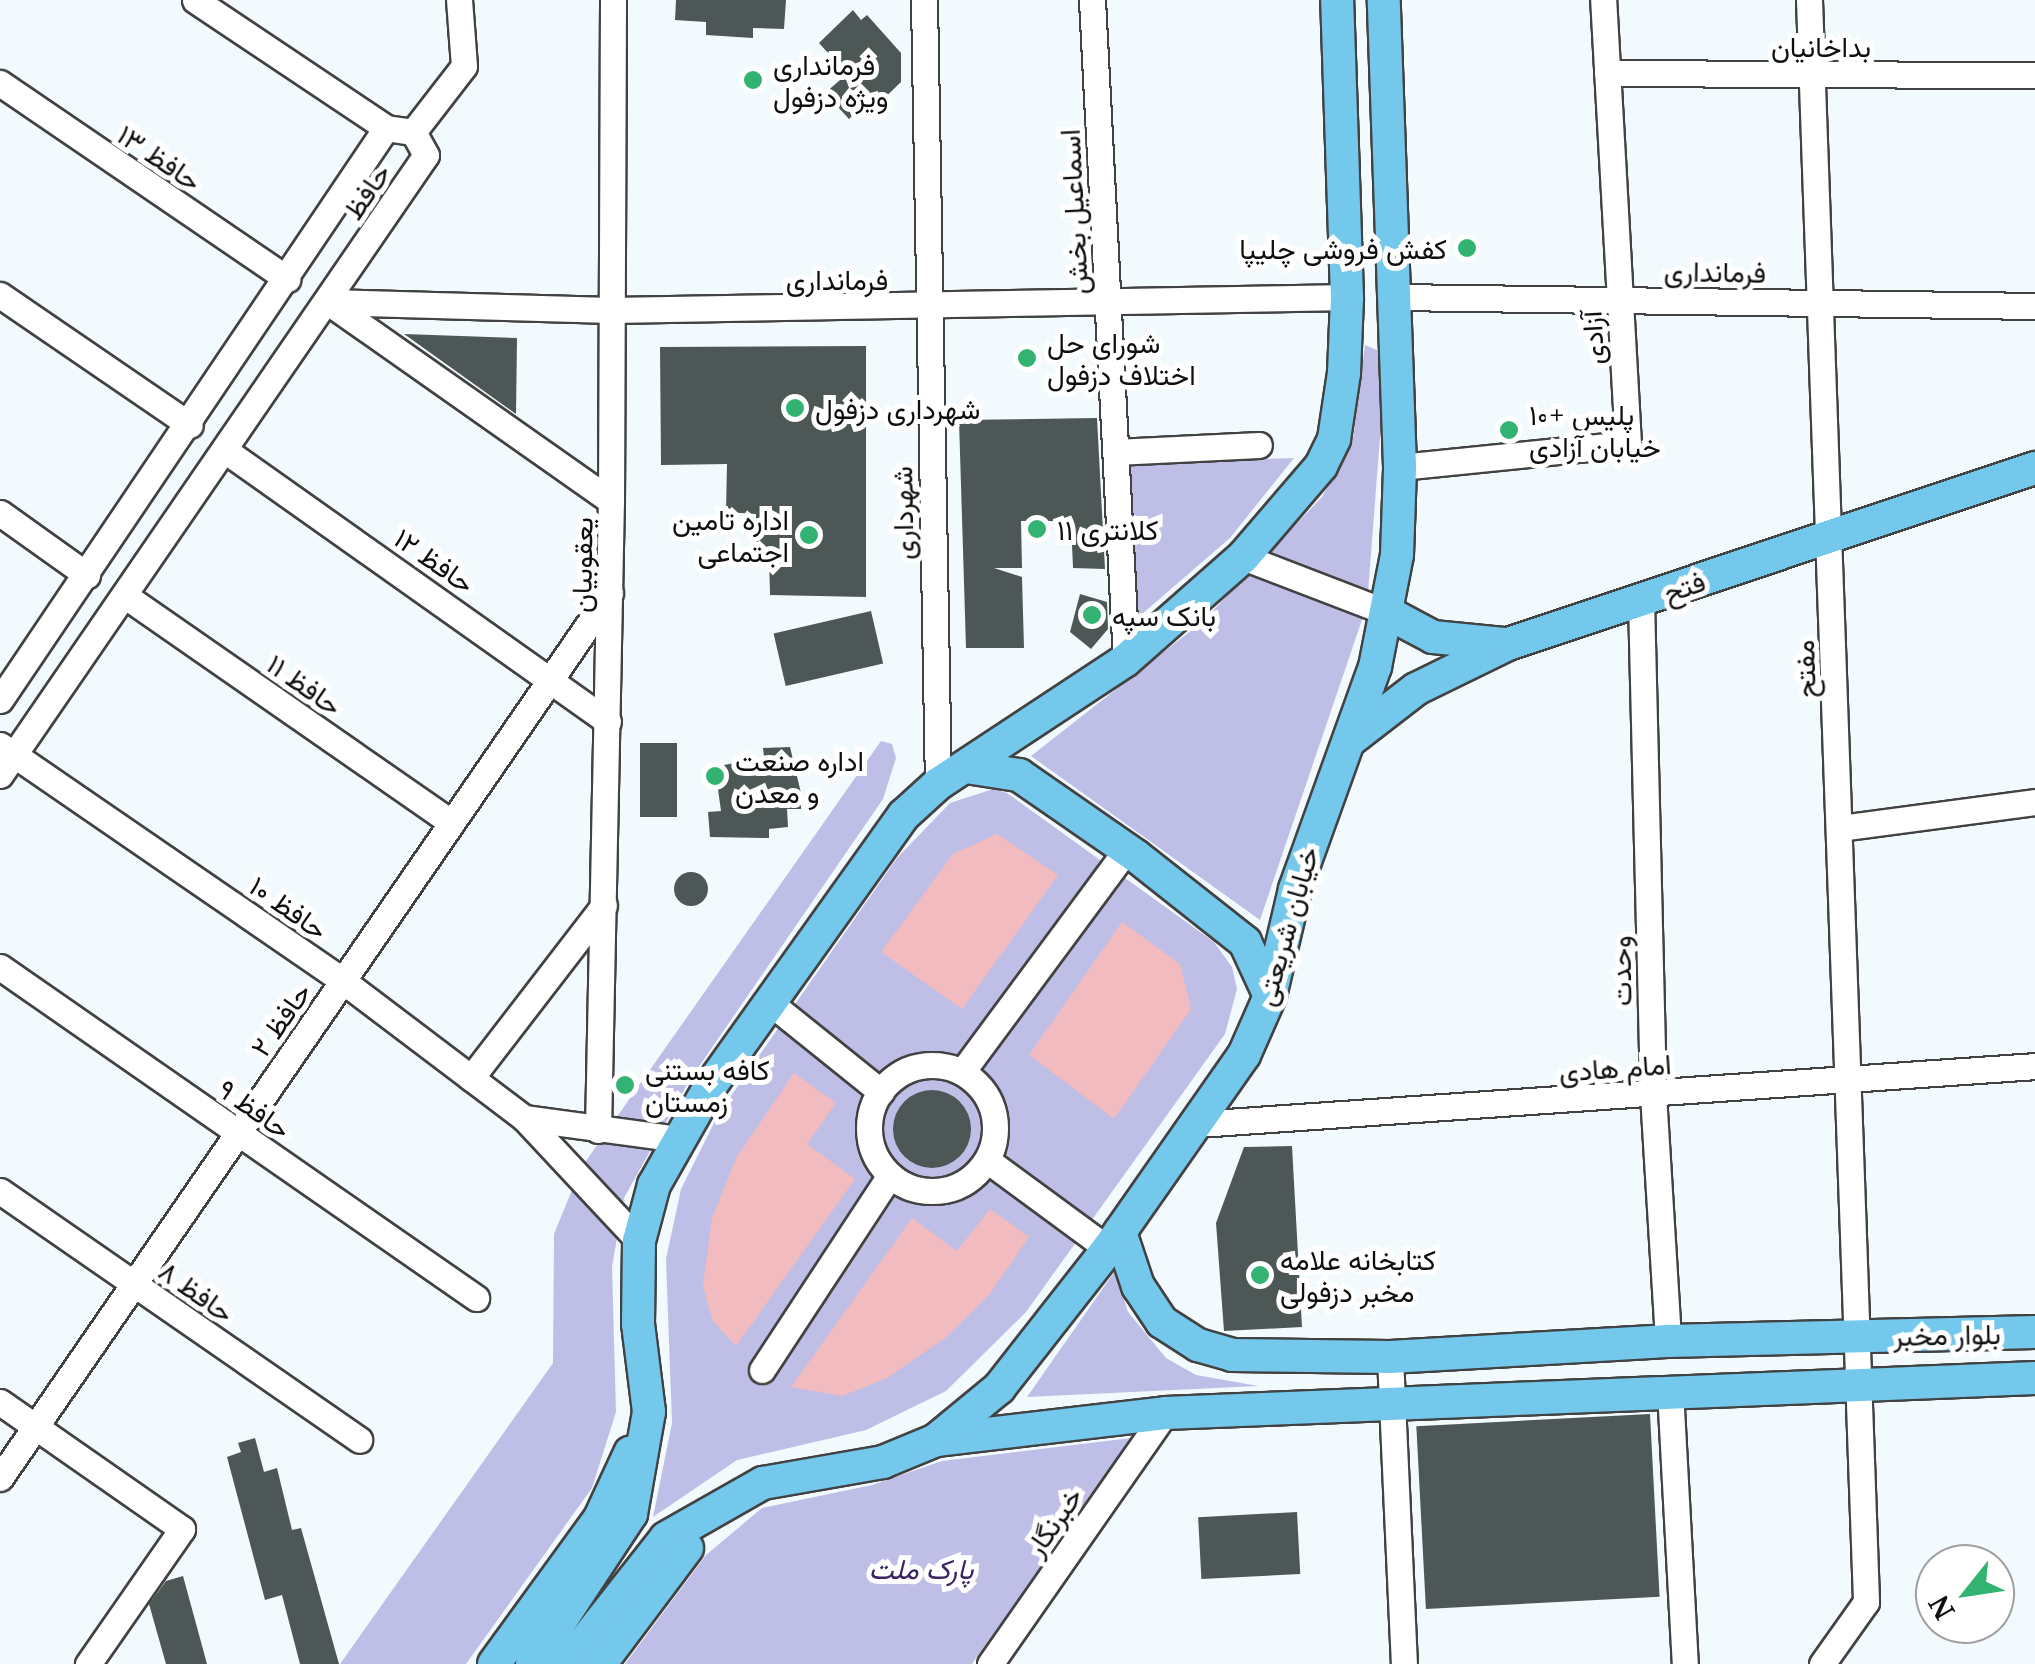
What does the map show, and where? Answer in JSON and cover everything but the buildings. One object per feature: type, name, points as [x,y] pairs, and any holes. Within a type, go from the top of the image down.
[{"type":"main road","points":[[566,1664],[601,1592],[631,1514],[649,1412],[638,1324],[639,1240],[654,1185],[680,1139],[768,1001],[863,864],[938,784],[1126,660],[1243,556],[1322,466],[1334,439],[1347,297],[1336,0]]},
{"type":"main road","name":"خیابان شریعتی","points":[[601,1592],[666,1538],[742,1493],[786,1477],[882,1462],[936,1440],[998,1388],[1114,1240],[1244,1055],[1270,996],[1296,889],[1350,740],[1386,612],[1397,555],[1400,467],[1384,0]]},
{"type":"main road","points":[[1347,297],[1394,297]]},
{"type":"main road","name":"فتح","points":[[1350,740],[1416,688],[1508,644],[2035,468]]},
{"type":"main road","points":[[1386,612],[1432,637],[1508,644]]},
{"type":"main road","points":[[966,766],[1019,775],[1229,926],[1245,942],[1270,996]]},
{"type":"main road","name":"بلوار مخبر","points":[[1114,1240],[1154,1310],[1198,1345],[1276,1359],[1390,1357],[1668,1340],[2035,1332]]},
{"type":"main road","name":"بلوار مخبر","points":[[936,1440],[1166,1413],[1862,1381],[2035,1378]]},
{"type":"main road","points":[[494,1664],[600,1518],[649,1412]]},
{"type":"main road","points":[[600,1664],[672,1563],[742,1493]]},
{"type":"main road","points":[[532,1664],[601,1592]]},
{"type":"street","points":[[195,0],[386,128]]},
{"type":"street","points":[[413,132],[464,66],[459,0]]},
{"type":"street","name":"یعقوبیان","points":[[598,1130],[612,502],[613,0]]},
{"type":"street","name":"شهرداری","points":[[924,0],[938,784]]},
{"type":"street","name":"اسماعیل بخش","points":[[1092,0],[1126,660]]},
{"type":"street","name":"آزادی","points":[[1400,467],[1628,444],[1604,0]]},
{"type":"street","name":"مفتح","points":[[1809,0],[1862,1381]]},
{"type":"street","name":"بداخانیان","points":[[1608,73],[2035,76]]},
{"type":"street","name":"حافظ ۱۳","points":[[0,83],[287,279]]},
{"type":"street","name":"حافظ","points":[[0,700],[190,425],[386,128],[413,132],[426,156],[226,451],[5,758]]},
{"type":"street","points":[[0,295],[190,425]]},
{"type":"street","name":"فرمانداری","points":[[328,302],[612,310],[927,308],[1347,297]]},
{"type":"street","name":"فرمانداری","points":[[1394,297],[2035,306]]},
{"type":"street","points":[[328,302],[612,502]]},
{"type":"street","points":[[1115,452],[1260,445]]},
{"type":"street","name":"حافظ ۱۲","points":[[226,451],[608,721]]},
{"type":"street","points":[[0,514],[87,575]]},
{"type":"street","points":[[1243,556],[1386,612]]},
{"type":"street","name":"حافظ ۲","points":[[0,1478],[610,593]]},
{"type":"street","name":"حافظ ۱۱","points":[[124,595],[452,823]]},
{"type":"street","name":"وحدت","points":[[1641,600],[1654,1094],[1668,1340]]},
{"type":"street","name":"حافظ ۱۰","points":[[5,758],[343,981],[524,1118],[639,1240]]},
{"type":"street","points":[[1840,828],[2034,810]]},
{"type":"street","points":[[962,1072],[1127,849]]},
{"type":"street","points":[[471,1078],[604,905]]},
{"type":"street","name":"حافظ ۹","points":[[0,967],[476,1298]]},
{"type":"street","points":[[768,1001],[881,1092]]},
{"type":"street","name":"امام هادی","points":[[1198,1124],[2035,1066]]},
{"type":"street","points":[[918,1067],[962,1072],[991,1104],[995,1133],[987,1160],[950,1189],[918,1190],[890,1175],[870,1136],[881,1092],[918,1067]]},
{"type":"street","points":[[524,1118],[680,1139]]},
{"type":"street","points":[[987,1160],[1114,1240]]},
{"type":"street","points":[[762,1370],[890,1175]]},
{"type":"street","name":"حافظ ۸","points":[[0,1191],[359,1440]]},
{"type":"street","points":[[1390,1357],[1404,1664]]},
{"type":"street","points":[[1834,1660],[1866,1602],[1862,1381]]},
{"type":"street","points":[[1670,1390],[1685,1664]]},
{"type":"street","points":[[0,1402],[182,1529],[88,1664]]},
{"type":"street","name":"خبرنگار","points":[[990,1664],[1166,1413]]},
{"type":"green space","points":[[1365,345],[1379,351],[1381,425],[1367,605],[1260,920],[1031,756],[1202,622],[1322,497],[1353,439]]},
{"type":"green space","points":[[1294,458],[1230,538],[1134,621],[1128,464]]},
{"type":"green space","points":[[881,741],[892,744],[896,758],[883,799],[689,1081],[624,1198],[612,1267],[616,1412],[592,1488],[466,1664],[340,1664],[553,1363],[554,1234],[581,1168]]},
{"type":"green space","points":[[993,789],[1007,793],[1214,942],[1232,967],[1237,989],[1225,1034],[1026,1312],[946,1391],[866,1430],[737,1460],[653,1517],[672,1423],[666,1259],[681,1189],[719,1113],[897,858],[950,803]]},
{"type":"green space","points":[[1115,1271],[1128,1312],[1166,1358],[1196,1375],[1258,1386],[1027,1397]]},
{"type":"green space","name":"پارک ملت","points":[[1131,1438],[972,1664],[625,1664],[706,1555],[762,1508],[872,1485],[942,1461]]},
{"type":"shaded area","points":[[997,834],[1058,875],[962,1009],[881,952],[953,854]]},
{"type":"shaded area","points":[[1122,922],[1180,964],[1191,1009],[1114,1119],[1029,1055]]},
{"type":"shaded area","points":[[794,1073],[836,1103],[807,1144],[855,1179],[736,1346],[712,1320],[703,1285],[712,1218],[736,1158]]},
{"type":"shaded area","points":[[990,1209],[1029,1237],[989,1295],[945,1338],[887,1378],[842,1396],[791,1387],[912,1218],[957,1251]]},
{"type":"place","name":"فرمانداری ویژه دزفول","points":[[753,80]]},
{"type":"place","name":"کفش فروشی چلیپا","points":[[1467,248]]},
{"type":"place","name":"شورای حل اختلاف دزفول","points":[[1027,358]]},
{"type":"place","name":"شهرداری دزفول","points":[[795,408]]},
{"type":"place","name":"پلیس +۱۰ خیابان آزادی","points":[[1509,430]]},
{"type":"place","name":"کلانتری ۱۱","points":[[1037,529]]},
{"type":"place","name":"اداره تامین اجتماعی","points":[[809,535]]},
{"type":"place","name":"بانک سپه","points":[[1092,615]]},
{"type":"place","name":"اداره صنعت و معدن","points":[[715,776]]},
{"type":"place","name":"کافه بستنی زمستان","points":[[625,1085]]},
{"type":"place","name":"کتابخانه علامه مخبر دزفولی","points":[[1260,1275]]}]
